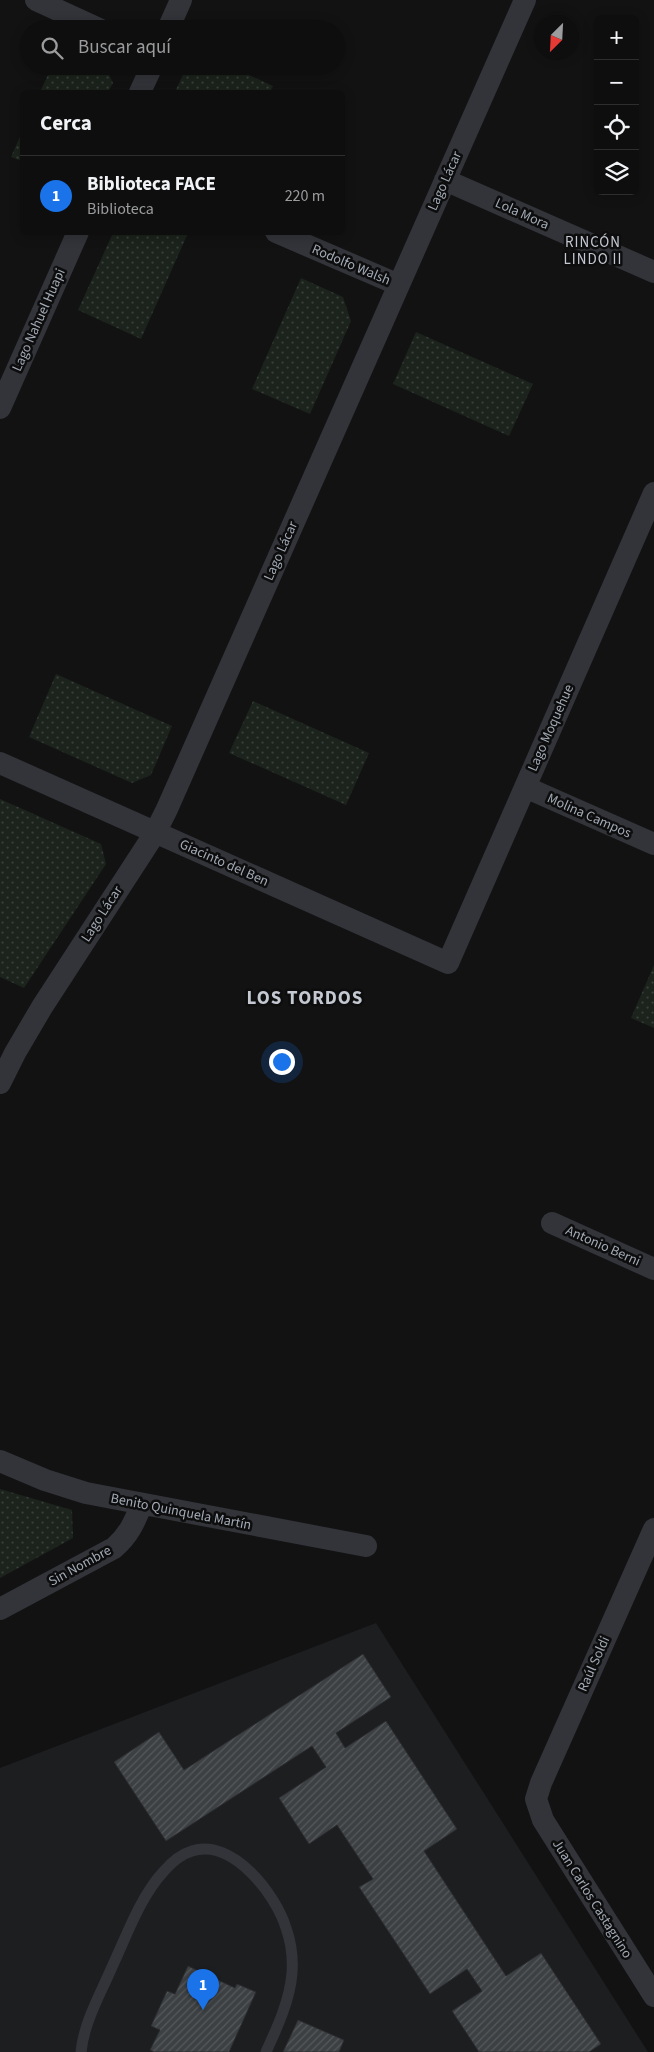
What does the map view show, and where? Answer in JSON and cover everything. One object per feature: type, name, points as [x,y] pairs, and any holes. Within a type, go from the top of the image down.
[{"type":"street","points":[[36,0],[79,20]]},
{"type":"street","points":[[172,20],[181,0]]},
{"type":"street","name":"Lago Lácar","points":[[0,1083],[42,1007],[155,833],[173,797],[525,0]]},
{"type":"street","points":[[141,90],[148,75]]},
{"type":"street","name":"Lola Mora","points":[[445,180],[654,272]]},
{"type":"street","name":"Lago Nahuel Huapi","points":[[0,408],[77,235]]},
{"type":"street","name":"Rodolfo Walsh","points":[[283,235],[399,285]]},
{"type":"street","name":"Lago Moquehue","points":[[448,963],[654,493]]},
{"type":"street","name":"Giacinto del Ben","points":[[0,763],[448,963]]},
{"type":"street","name":"Molina Campos","points":[[525,787],[654,844]]},
{"type":"street","name":"Antonio Berni","points":[[552,1223],[654,1269]]},
{"type":"street","name":"Benito Quinquela Martín","points":[[0,1461],[65,1487],[141,1505],[366,1546]]},
{"type":"street","name":"Sin Nombre","points":[[0,1609],[114,1548],[133,1526],[141,1505]]},
{"type":"street","name":"Raúl Soldi","points":[[536,1799],[541,1783],[654,1529]]},
{"type":"street","name":"Juan Carlos Castagnino","points":[[536,1799],[543,1820],[654,1996]]},
{"type":"lane","points":[[81,2052],[90,2017],[130,1927],[152,1888],[164,1871],[177,1860],[192,1851],[208,1849],[223,1853],[240,1862],[253,1875],[278,1909],[286,1928],[292,1952],[292,1974],[283,2011],[266,2052]]},
{"type":"shaded area","points":[[48,75],[109,75],[113,83],[109,90],[41,90]]},
{"type":"shaded area","points":[[183,75],[249,75],[273,86],[271,90],[176,90]]},
{"type":"shaded area","points":[[20,137],[20,160],[11,157]]},
{"type":"shaded area","points":[[112,235],[187,235],[141,339],[78,310]]},
{"type":"shaded area","points":[[301,278],[343,297],[351,321],[310,414],[252,389]]},
{"type":"shaded area","points":[[416,332],[533,384],[509,436],[393,384]]},
{"type":"shaded area","points":[[56,674],[172,726],[151,775],[132,783],[29,737]]},
{"type":"shaded area","points":[[253,701],[369,753],[346,805],[229,753]]},
{"type":"shaded area","points":[[0,799],[101,844],[106,864],[24,988],[0,977]]},
{"type":"shaded area","points":[[654,965],[654,1028],[631,1018]]},
{"type":"shaded area","points":[[0,1489],[72,1510],[73,1538],[0,1578]]},
{"type":"shaded area","points":[[376,1623],[648,2052],[0,2052],[0,1768]]},
{"type":"building","points":[[363,1654],[391,1697],[336,1733],[345,1748],[386,1721],[457,1829],[424,1851],[506,1976],[541,1953],[601,2044],[589,2052],[479,2052],[452,2011],[482,1991],[467,1969],[430,1994],[359,1887],[373,1879],[337,1825],[309,1844],[279,1798],[326,1767],[312,1746],[166,1841],[114,1762],[159,1732],[184,1770]]},
{"type":"building","points":[[188,1966],[235,1988],[237,1984],[256,1992],[229,2052],[154,2052],[150,2050],[160,2030],[151,2026],[167,1991],[175,1994]]},
{"type":"building","points":[[298,2020],[344,2040],[339,2052],[283,2052]]},
{"type":"place","name":"Biblioteca FACE","points":[[203,2010]]},
{"type":"district","name":"RINCÓN LINDO II","points":[[593,250]]},
{"type":"district","name":"LOS TORDOS","points":[[305,998]]}]
